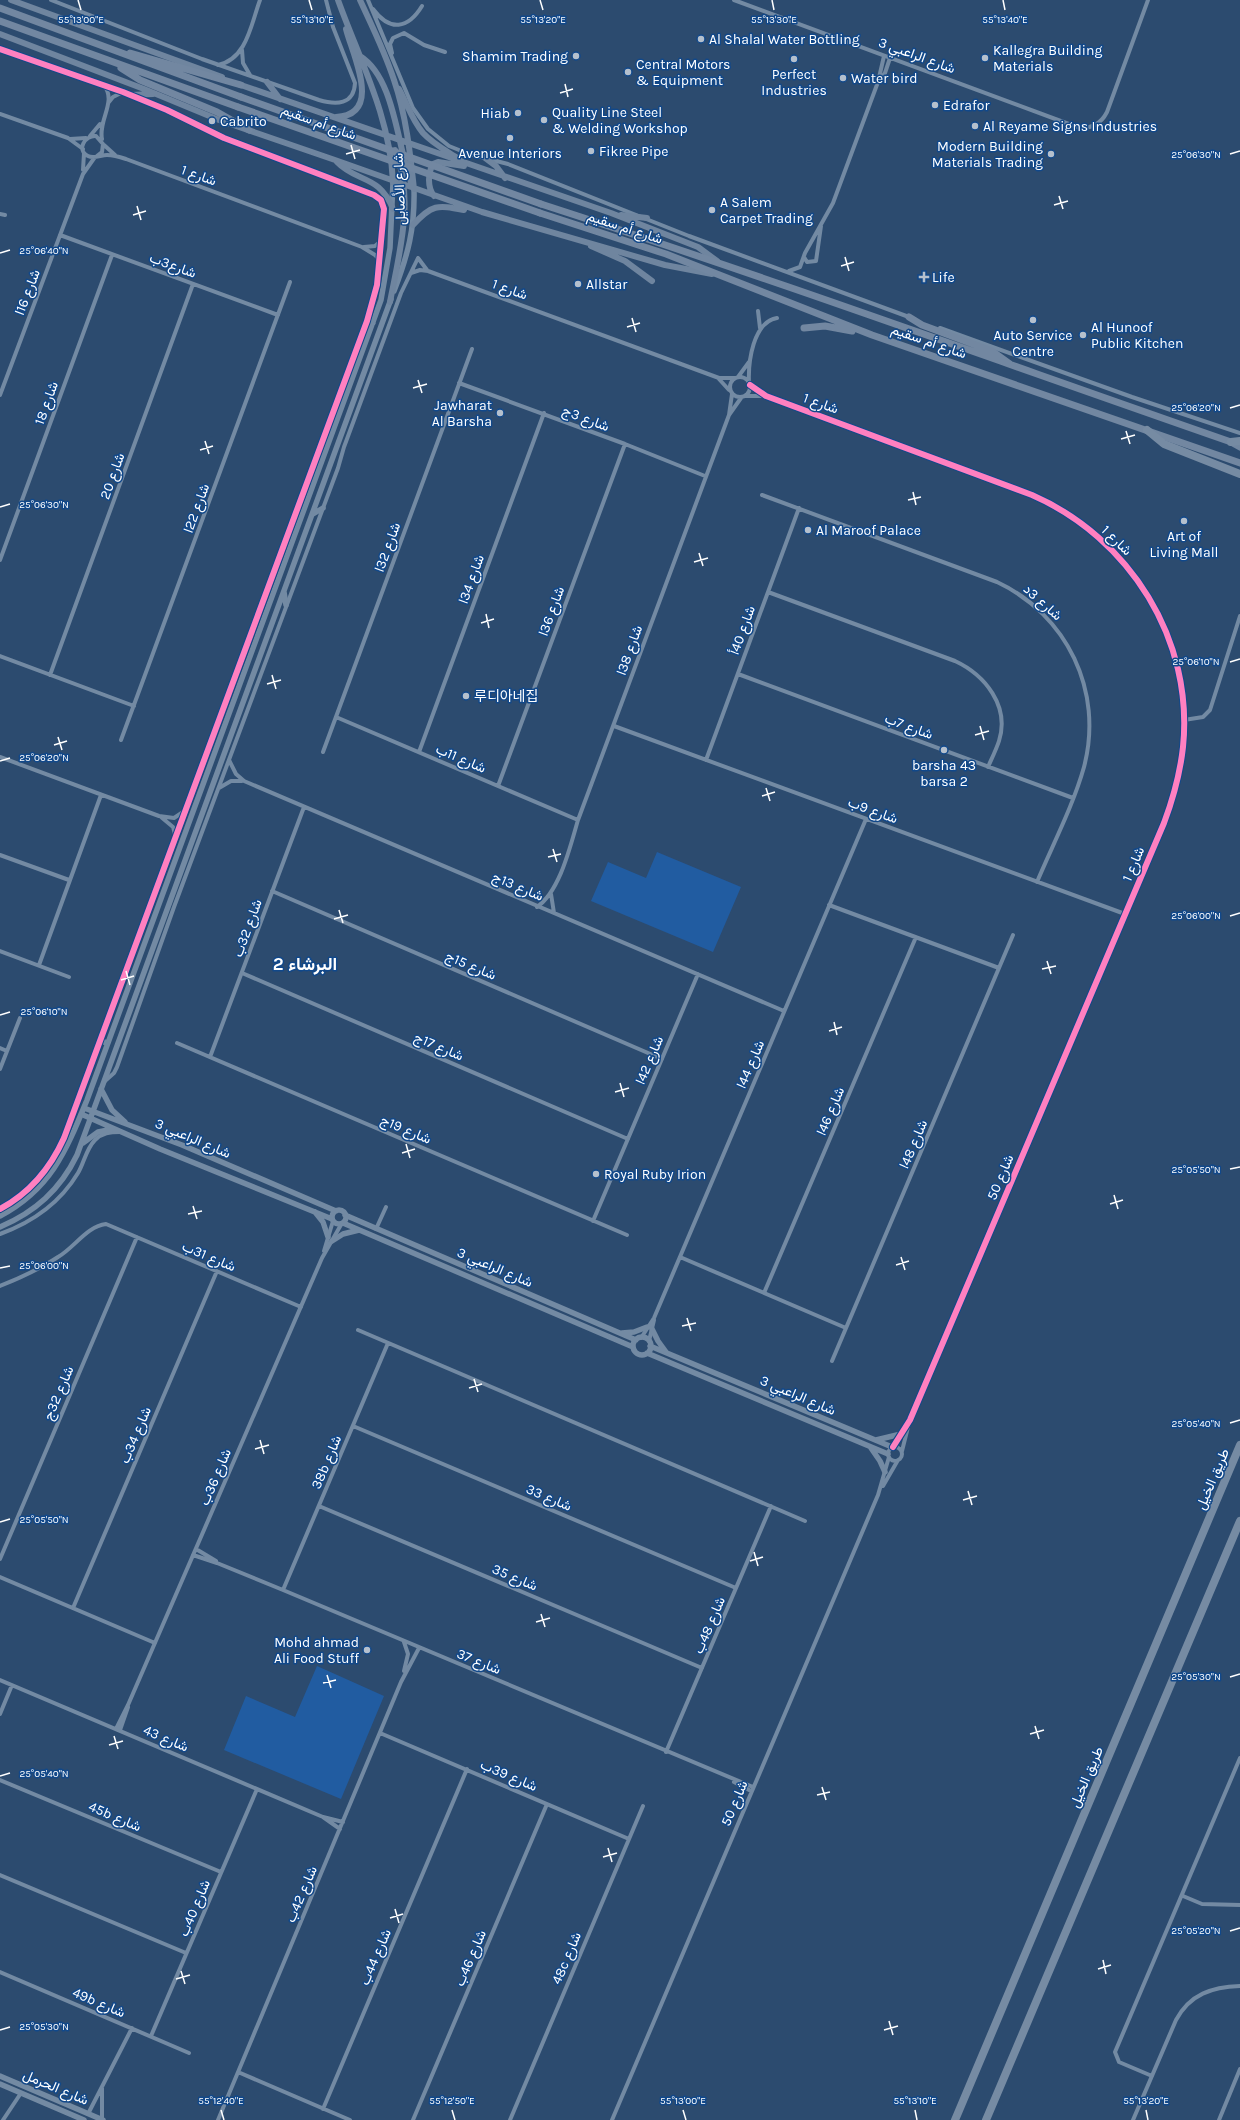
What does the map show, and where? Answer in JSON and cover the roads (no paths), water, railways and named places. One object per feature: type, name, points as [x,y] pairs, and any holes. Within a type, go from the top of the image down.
[{"type":"highway","points":[[1147,430],[1164,444],[1240,474]]},
{"type":"highway","name":"طريق الخيل","points":[[955,2120],[1240,1445]]},
{"type":"highway","points":[[986,2120],[1240,1522]]},
{"type":"main road","points":[[12,0],[200,68],[280,99],[469,166],[611,213],[698,247],[717,261]]},
{"type":"main road","name":"شارع الأصايل","points":[[338,0],[374,92],[388,137],[393,182]]},
{"type":"main road","name":"شارع الأصايل","points":[[360,0],[394,79],[409,144],[414,189]]},
{"type":"main road","name":"شارع أم سقيم","points":[[0,8],[116,52],[541,204],[717,261],[1013,367],[1238,444]]},
{"type":"main road","points":[[332,117],[342,116],[354,111],[360,102],[363,92],[362,81],[348,40],[343,13]]},
{"type":"main road","name":"شارع أم سقيم","points":[[0,21],[238,107],[540,213],[666,254],[872,335],[1240,463]]},
{"type":"main road","points":[[0,34],[157,94],[219,120],[434,196],[482,212],[675,268],[717,274]]},
{"type":"main road","points":[[116,52],[142,55],[241,85]]},
{"type":"main road","points":[[360,56],[372,66],[380,78],[405,166],[414,189]]},
{"type":"main road","points":[[115,63],[135,77],[217,112],[249,130]]},
{"type":"main road","points":[[394,79],[412,116],[423,133],[439,146],[469,166]]},
{"type":"main road","points":[[267,82],[280,99]]},
{"type":"main road","points":[[131,95],[157,94]]},
{"type":"main road","points":[[388,137],[399,160],[403,185],[401,238],[390,302]]},
{"type":"main road","points":[[484,157],[496,166],[505,178]]},
{"type":"main road","points":[[335,160],[343,168],[377,186],[385,194],[393,209]]},
{"type":"main road","points":[[434,196],[429,182],[433,164],[438,162],[469,166]]},
{"type":"main road","points":[[413,225],[425,212],[436,206],[482,212]]},
{"type":"main road","points":[[611,213],[647,218]]},
{"type":"main road","points":[[582,241],[625,261],[652,281]]},
{"type":"main road","points":[[910,317],[922,325],[996,352],[1013,367]]},
{"type":"main road","points":[[804,328],[830,326],[872,335]]},
{"type":"street","points":[[50,0],[218,65],[331,103],[341,103],[352,96],[355,88],[355,79],[333,27],[326,0]]},
{"type":"street","points":[[250,75],[243,63],[242,50],[260,0]]},
{"type":"street","name":"شارع الراعبي 3","points":[[734,0],[1076,127],[1093,127],[1100,122],[1107,112],[1148,0]]},
{"type":"street","points":[[368,1],[382,19],[395,25],[410,21],[422,6]]},
{"type":"street","points":[[368,1],[413,108],[428,129],[449,146],[462,152],[508,164],[703,241],[910,317],[1132,397],[1240,433]]},
{"type":"street","points":[[393,62],[390,44],[393,38],[401,34],[407,34],[424,45],[445,52]]},
{"type":"street","points":[[0,49],[131,95],[171,112],[224,138],[376,196],[383,203],[384,209],[381,261],[370,322],[322,445],[310,470],[301,503],[189,806],[149,923],[129,968],[119,986],[60,1149],[27,1195],[0,1209]]},
{"type":"street","points":[[218,65],[230,61],[242,50]]},
{"type":"street","points":[[787,271],[800,267],[833,202],[878,82],[884,56]]},
{"type":"street","points":[[878,82],[885,73],[890,58]]},
{"type":"street","points":[[104,85],[108,92],[109,103]]},
{"type":"street","points":[[83,150],[83,143],[102,122],[109,103],[113,97],[123,92]]},
{"type":"street","points":[[0,114],[68,138],[88,156],[96,157],[102,152],[102,122]]},
{"type":"street","points":[[68,138],[96,136],[103,142]]},
{"type":"street","name":"شارع 1","points":[[103,142],[119,157]]},
{"type":"street","name":"شارع 16ا","points":[[83,150],[83,174]]},
{"type":"street","name":"شارع 1","points":[[96,157],[119,157],[362,247],[376,255],[381,261]]},
{"type":"street","name":"شارع 16ا","points":[[0,395],[83,174],[96,157]]},
{"type":"street","name":"شارع الأصايل","points":[[0,1216],[46,1180],[61,1160],[82,1114],[149,923],[202,789],[370,322],[381,300],[387,271],[393,209],[393,182]]},
{"type":"street","name":"شارع الأصايل","points":[[0,1227],[28,1213],[53,1192],[69,1170],[81,1145],[101,1089],[172,906],[284,591],[406,261],[413,225],[414,189]]},
{"type":"street","points":[[804,257],[807,262],[816,261],[821,224]]},
{"type":"street","name":"شارع3ب","points":[[60,235],[278,315]]},
{"type":"street","points":[[362,247],[374,246],[382,240]]},
{"type":"street","name":"شارع 18","points":[[0,560],[112,255]]},
{"type":"street","points":[[172,906],[229,760],[399,298],[418,258],[428,271]]},
{"type":"street","name":"شارع 1","points":[[410,274],[417,270],[428,271],[719,378],[737,378]]},
{"type":"street","name":"شارع 22ا","points":[[121,740],[290,282]]},
{"type":"street","name":"شارع 20","points":[[50,675],[193,284]]},
{"type":"street","points":[[758,311],[760,329]]},
{"type":"street","points":[[749,362],[749,392],[743,397],[731,392],[730,384],[737,378],[749,362],[760,329],[768,320],[777,318]]},
{"type":"street","name":"شارع 32ا","points":[[323,752],[472,349]]},
{"type":"street","name":"شارع 1","points":[[719,378],[731,392]]},
{"type":"street","points":[[737,378],[744,378],[749,384]]},
{"type":"street","name":"شارع 3ج","points":[[459,383],[544,413],[705,476]]},
{"type":"street","name":"شارع 1","points":[[749,384],[766,396],[1032,495],[1059,508],[1105,542],[1139,581],[1157,611],[1168,637],[1178,668],[1184,720],[1181,760],[1173,798],[1125,914]]},
{"type":"street","name":"شارع 38ا","points":[[729,415],[731,392]]},
{"type":"street","name":"شارع 1","points":[[743,397],[766,396]]},
{"type":"street","name":"شارع 38ا","points":[[537,907],[551,894],[572,842],[578,820],[614,726],[705,476],[729,415],[743,397]]},
{"type":"street","name":"شارع 34ا","points":[[419,752],[544,413]]},
{"type":"street","name":"شارع 36ا","points":[[498,786],[625,444]]},
{"type":"street","name":"شارع 3د","points":[[762,495],[997,582],[1024,598],[1044,614],[1059,631],[1072,651],[1081,673],[1087,696],[1090,724],[1084,767],[1073,798],[1037,882]]},
{"type":"street","points":[[313,514],[323,508]]},
{"type":"street","name":"شارع 40أ","points":[[706,760],[799,508]]},
{"type":"street","points":[[284,591],[286,605]]},
{"type":"street","points":[[768,592],[955,661],[972,671],[993,692],[1000,712],[999,740],[988,766]]},
{"type":"street","points":[[1184,720],[1203,717],[1210,710],[1240,616]]},
{"type":"street","points":[[0,656],[134,706]]},
{"type":"street","name":"شارع 7ب","points":[[738,674],[1073,798]]},
{"type":"street","name":"شارع 11ب","points":[[336,716],[578,820]]},
{"type":"street","name":"شارع 9ب","points":[[614,726],[1125,914]]},
{"type":"street","points":[[0,757],[159,816],[177,817],[183,814],[202,789]]},
{"type":"street","name":"شارع 13ج","points":[[229,760],[236,774],[244,781],[784,1011]]},
{"type":"street","name":"شارع 13ج","points":[[217,791],[223,784],[231,780],[244,781]]},
{"type":"street","points":[[39,965],[101,795]]},
{"type":"street","name":"شارع 32ب","points":[[210,1057],[304,807]]},
{"type":"street","points":[[159,816],[173,827],[176,842]]},
{"type":"street","name":"شارع 44ا","points":[[650,1344],[650,1328],[654,1318],[866,819]]},
{"type":"street","points":[[0,855],[69,880]]},
{"type":"street","name":"شارع 15ج","points":[[272,891],[662,1059]]},
{"type":"street","points":[[551,894],[554,913]]},
{"type":"street","points":[[829,905],[999,968]]},
{"type":"street","name":"شارع 50","points":[[902,1452],[910,1420],[1125,914]]},
{"type":"street","name":"شارع 48ا","points":[[832,1361],[1013,935]]},
{"type":"street","name":"شارع 46ا","points":[[764,1293],[916,937]]},
{"type":"street","points":[[0,951],[69,976]]},
{"type":"street","name":"شارع 17ج","points":[[242,973],[628,1138]]},
{"type":"street","name":"شارع 42ا","points":[[593,1221],[698,974]]},
{"type":"street","points":[[0,1069],[20,1018]]},
{"type":"street","points":[[100,1041],[108,1043]]},
{"type":"street","name":"شارع 19ج","points":[[177,1043],[627,1235]]},
{"type":"street","points":[[0,1048],[7,1051]]},
{"type":"street","points":[[101,1089],[112,1110],[132,1126]]},
{"type":"street","name":"شارع الراعبي 3","points":[[84,1108],[182,1145],[336,1211]]},
{"type":"street","name":"شارع الراعبي 3","points":[[82,1114],[120,1132],[313,1210],[333,1220]]},
{"type":"street","points":[[81,1145],[98,1132],[113,1128]]},
{"type":"street","points":[[0,1234],[28,1223],[43,1212],[73,1180],[96,1139],[108,1133],[120,1132]]},
{"type":"street","points":[[376,1229],[386,1207]]},
{"type":"street","points":[[313,1210],[323,1222],[330,1239],[347,1232],[360,1230]]},
{"type":"street","points":[[336,1211],[342,1211],[345,1215],[342,1223],[337,1224],[333,1220],[332,1215],[336,1211]]},
{"type":"street","name":"شارع الراعبي 3","points":[[345,1215],[650,1344],[666,1353],[874,1441],[892,1447]]},
{"type":"street","name":"شارع 36ب","points":[[118,1730],[322,1258],[330,1239],[333,1220]]},
{"type":"street","name":"شارع الراعبي 3","points":[[342,1223],[633,1347],[638,1354],[647,1353],[888,1456]]},
{"type":"street","name":"شارع 36ب","points":[[330,1239],[342,1223]]},
{"type":"street","name":"شارع 31ب","points":[[0,1286],[30,1273],[60,1256],[93,1228],[102,1225],[109,1225],[301,1307]]},
{"type":"street","name":"شارع 32ج","points":[[0,1559],[137,1237]]},
{"type":"street","points":[[680,1258],[846,1328]]},
{"type":"street","name":"شارع 34ب","points":[[73,1608],[217,1271]]},
{"type":"street","points":[[620,1332],[634,1332],[650,1328],[666,1353]]},
{"type":"street","name":"شارع 44ا","points":[[638,1339],[650,1328]]},
{"type":"street","points":[[358,1330],[805,1521]]},
{"type":"street","points":[[633,1347],[638,1339]]},
{"type":"street","name":"38b شارع","points":[[283,1590],[388,1343]]},
{"type":"street","points":[[647,1353],[650,1344]]},
{"type":"street","name":"شارع 50","points":[[892,1447],[910,1420]]},
{"type":"street","name":"شارع 33","points":[[353,1426],[736,1588]]},
{"type":"street","points":[[874,1441],[901,1434]]},
{"type":"street","points":[[869,1447],[880,1461],[885,1472]]},
{"type":"street","points":[[892,1447],[899,1448],[902,1452],[902,1457],[898,1460],[893,1461],[888,1456],[892,1447]]},
{"type":"street","name":"شارع 50","points":[[612,2120],[878,1495],[888,1456]]},
{"type":"street","name":"شارع 50","points":[[878,1495],[898,1460]]},
{"type":"street","name":"شارع 35","points":[[319,1506],[702,1668]]},
{"type":"street","name":"شارع 48ب","points":[[666,1752],[771,1506]]},
{"type":"street","name":"شارع 37","points":[[196,1549],[217,1562]]},
{"type":"street","name":"شارع 37","points":[[193,1555],[217,1562],[752,1789]]},
{"type":"street","points":[[0,1577],[155,1643]]},
{"type":"street","name":"شارع 42ب","points":[[403,1677],[408,1654],[404,1642]]},
{"type":"street","name":"شارع 42ب","points":[[218,2120],[403,1677],[419,1648]]},
{"type":"street","name":"شارع 43","points":[[0,1680],[323,1817],[343,1822]]},
{"type":"street","points":[[0,1714],[12,1685]]},
{"type":"street","name":"شارع 39ب","points":[[380,1733],[629,1839]]},
{"type":"street","points":[[1152,2076],[1119,2062],[1115,2052],[1183,1896],[1240,1758]]},
{"type":"street","name":"شارع 44ب","points":[[323,2108],[467,1769]]},
{"type":"street","name":"45b شارع","points":[[0,1780],[221,1872]]},
{"type":"street","name":"شارع 40ب","points":[[151,2036],[257,1788]]},
{"type":"street","name":"شارع 46ب","points":[[413,2120],[547,1804]]},
{"type":"street","name":"48c شارع","points":[[510,2120],[643,1806]]},
{"type":"street","name":"شارع 43","points":[[323,1817],[340,1829]]},
{"type":"street","points":[[0,1875],[186,1953]]},
{"type":"street","points":[[1183,1896],[1195,1902],[1209,1906],[1240,1906]]},
{"type":"street","name":"49b شارع","points":[[0,1972],[189,2052]]},
{"type":"street","points":[[1133,2120],[1176,2020],[1186,2005],[1208,1990],[1240,1986]]},
{"type":"street","points":[[88,2114],[132,2028]]},
{"type":"street","points":[[1219,2120],[1240,2069]]},
{"type":"street","points":[[238,2072],[350,2120]]},
{"type":"street","name":"شارع الحرمل","points":[[0,2076],[103,2120]]},
{"type":"street","name":"شارع الحرمل","points":[[0,2084],[84,2120]]},
{"type":"street","points":[[102,2086],[103,2120]]},
{"type":"street","points":[[3,2120],[21,2093]]},
{"type":"place","name":"Al Shalal Water Bottling","points":[[701,39]]},
{"type":"place","name":"Shamim Trading","points":[[576,56]]},
{"type":"place","name":"Kallegra Building Materials","points":[[985,58]]},
{"type":"place","name":"Perfect Industries","points":[[794,59]]},
{"type":"place","name":"Central Motors & Equipment","points":[[628,72]]},
{"type":"place","name":"Water bird","points":[[843,78]]},
{"type":"place","name":"Edrafor","points":[[935,105]]},
{"type":"place","name":"Hiab","points":[[518,113]]},
{"type":"place","name":"Quality Line Steel & Welding Workshop","points":[[544,120]]},
{"type":"place","name":"Cabrito","points":[[212,121]]},
{"type":"place","name":"Al Reyame Signs Industries","points":[[975,126]]},
{"type":"place","name":"Avenue Interiors","points":[[510,138]]},
{"type":"place","name":"Fikree Pipe","points":[[591,151]]},
{"type":"place","name":"Modern Building Materials Trading","points":[[1051,154]]},
{"type":"place","name":"A Salem Carpet Trading","points":[[712,210]]},
{"type":"place","name":"Life","points":[[924,277]]},
{"type":"place","name":"Allstar","points":[[578,284]]},
{"type":"place","name":"Auto Service Centre","points":[[1033,320]]},
{"type":"place","name":"Al Hunoof Public Kitchen","points":[[1083,335]]},
{"type":"place","name":"Jawharat Al Barsha","points":[[500,413]]},
{"type":"place","name":"Art of Living Mall","points":[[1184,521]]},
{"type":"place","name":"Al Maroof Palace","points":[[808,530]]},
{"type":"place","name":"루디아네집","points":[[466,696]]},
{"type":"place","name":"barsha 43 barsa 2","points":[[944,750]]},
{"type":"place","name":"Royal Ruby Irion","points":[[596,1174]]},
{"type":"place","name":"Mohd ahmad Ali Food Stuff","points":[[367,1650]]},
{"type":"district","name":"البرشاء 2","points":[[305,964]]}]
